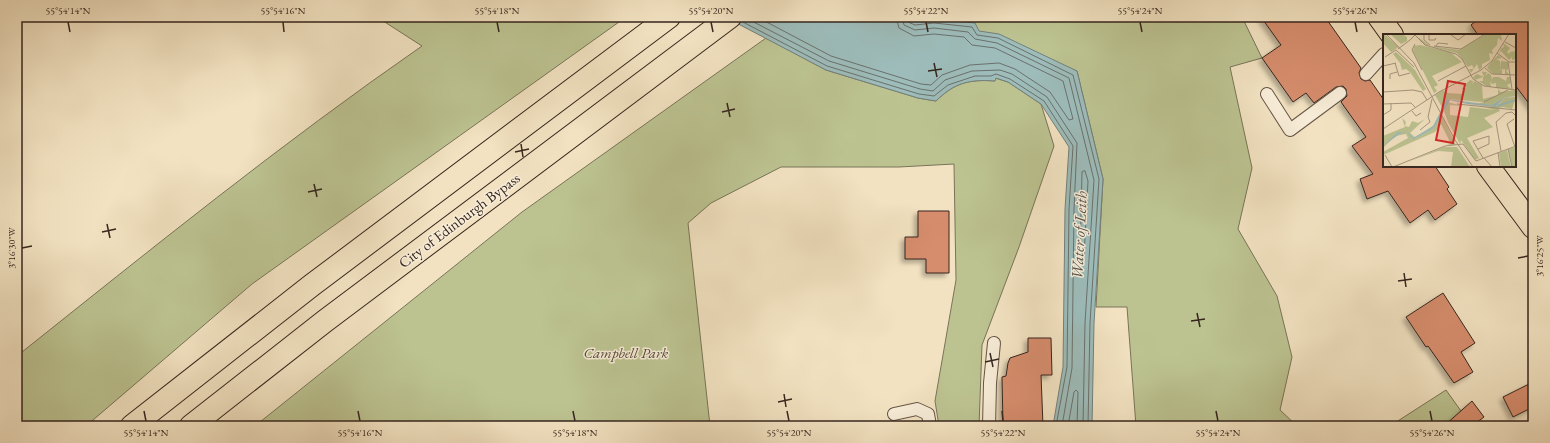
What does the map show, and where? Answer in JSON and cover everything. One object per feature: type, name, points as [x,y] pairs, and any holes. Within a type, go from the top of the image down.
[{"type":"main road","points":[[132,426],[282,308],[669,17]]},
{"type":"main road","name":"City of Edinburgh Bypass","points":[[191,426],[325,320],[730,17]]},
{"type":"main road","points":[[1378,17],[1391,34]]},
{"type":"main road","points":[[1489,167],[1533,228]]},
{"type":"lane","points":[[1366,74],[1383,55]]},
{"type":"lane","points":[[1267,94],[1290,130],[1340,93]]},
{"type":"lane","points":[[989,426],[990,383],[994,343]]},
{"type":"lane","points":[[894,414],[917,409],[928,414],[930,426]]},
{"type":"green space","points":[[377,17],[626,17],[252,284],[86,426],[17,426],[17,356],[267,159],[318,120],[422,46]]},
{"type":"green space","points":[[908,17],[1242,17],[1262,58],[1230,67],[1252,168],[1238,229],[1277,296],[1292,357],[1280,410],[1297,426],[1136,426],[1127,307],[1096,307],[1103,179],[1077,71],[934,19],[916,21]]},
{"type":"green space","name":"Campbell Park","points":[[766,38],[826,70],[918,98],[936,101],[956,86],[977,81],[995,81],[995,78],[1008,82],[1041,104],[1054,146],[1019,247],[982,345],[979,426],[939,426],[935,401],[956,280],[954,164],[899,167],[781,167],[711,203],[688,223],[710,426],[255,426],[522,212]]},
{"type":"green space","points":[[1446,390],[1461,411],[1446,426],[1442,421],[1437,426],[1390,426]]},
{"type":"water","name":"Water of Leith","points":[[725,17],[908,17],[916,21],[934,19],[975,23],[979,31],[999,34],[1077,71],[1103,179],[1094,323],[1092,426],[1053,426],[1063,367],[1065,209],[1069,147],[1041,104],[1008,82],[996,78],[995,81],[977,81],[956,86],[936,101],[918,98],[826,70]]},
{"type":"building","points":[[1261,17],[1325,17],[1361,68],[1359,73],[1361,79],[1365,81],[1370,80],[1383,99],[1383,167],[1436,167],[1449,187],[1447,189],[1457,204],[1435,220],[1428,210],[1410,223],[1388,191],[1367,199],[1360,179],[1373,174],[1352,146],[1366,137],[1341,102],[1347,96],[1346,89],[1343,86],[1336,87],[1314,103],[1306,93],[1293,102],[1262,58],[1281,45]]},
{"type":"building","points":[[1481,17],[1533,17],[1533,109],[1516,86],[1516,34],[1477,34],[1471,25]]},
{"type":"building","points":[[918,211],[949,211],[949,273],[926,273],[926,259],[905,259],[905,237],[918,237]]},
{"type":"building","points":[[1443,293],[1475,343],[1461,352],[1473,372],[1454,383],[1428,346],[1426,347],[1406,317]]},
{"type":"building","points":[[1028,338],[1051,338],[1052,375],[1041,375],[1043,426],[1003,426],[1002,377],[1006,376],[1010,358],[1028,352]]},
{"type":"building","points":[[1533,382],[1533,407],[1513,417],[1503,397]]},
{"type":"building","points":[[1472,401],[1484,417],[1472,426],[1444,426]]}]
